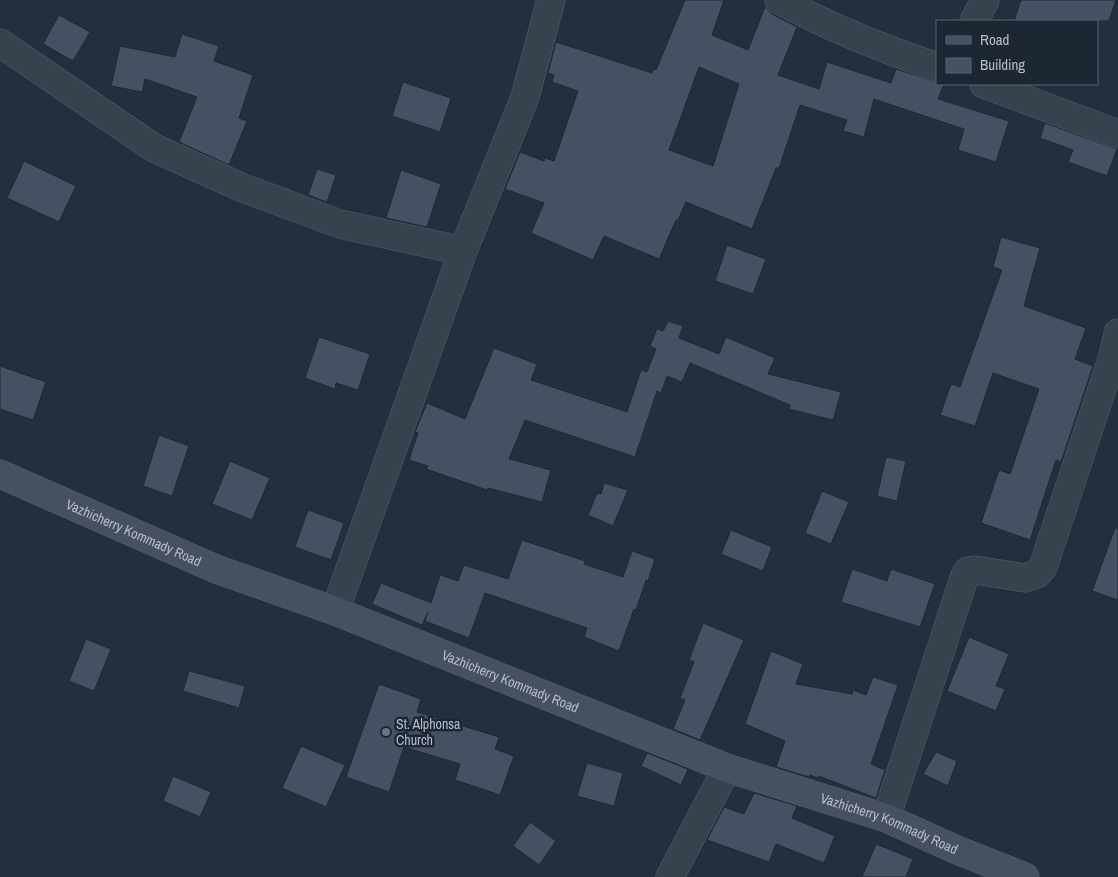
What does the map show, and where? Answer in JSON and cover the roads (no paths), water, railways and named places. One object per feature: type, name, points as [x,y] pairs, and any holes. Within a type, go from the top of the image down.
[{"type":"main road","name":"Vazhicherry Kommady Road","points":[[0,474],[216,569],[335,611],[727,768],[886,818],[957,850],[1025,877]]},
{"type":"street","points":[[335,611],[463,251],[525,97],[552,0]]},
{"type":"street","points":[[779,0],[850,34],[936,67]]},
{"type":"street","points":[[975,20],[985,0]]},
{"type":"street","points":[[0,43],[154,148],[243,188],[340,224],[463,251]]},
{"type":"street","points":[[987,85],[1118,134]]},
{"type":"street","points":[[886,818],[964,578],[968,571],[975,570],[1026,578],[1037,574],[1043,567],[1113,356],[1118,333]]},
{"type":"street","points":[[670,877],[727,768]]},
{"type":"place","name":"St. Alphonsa Church","points":[[386,732]]}]
